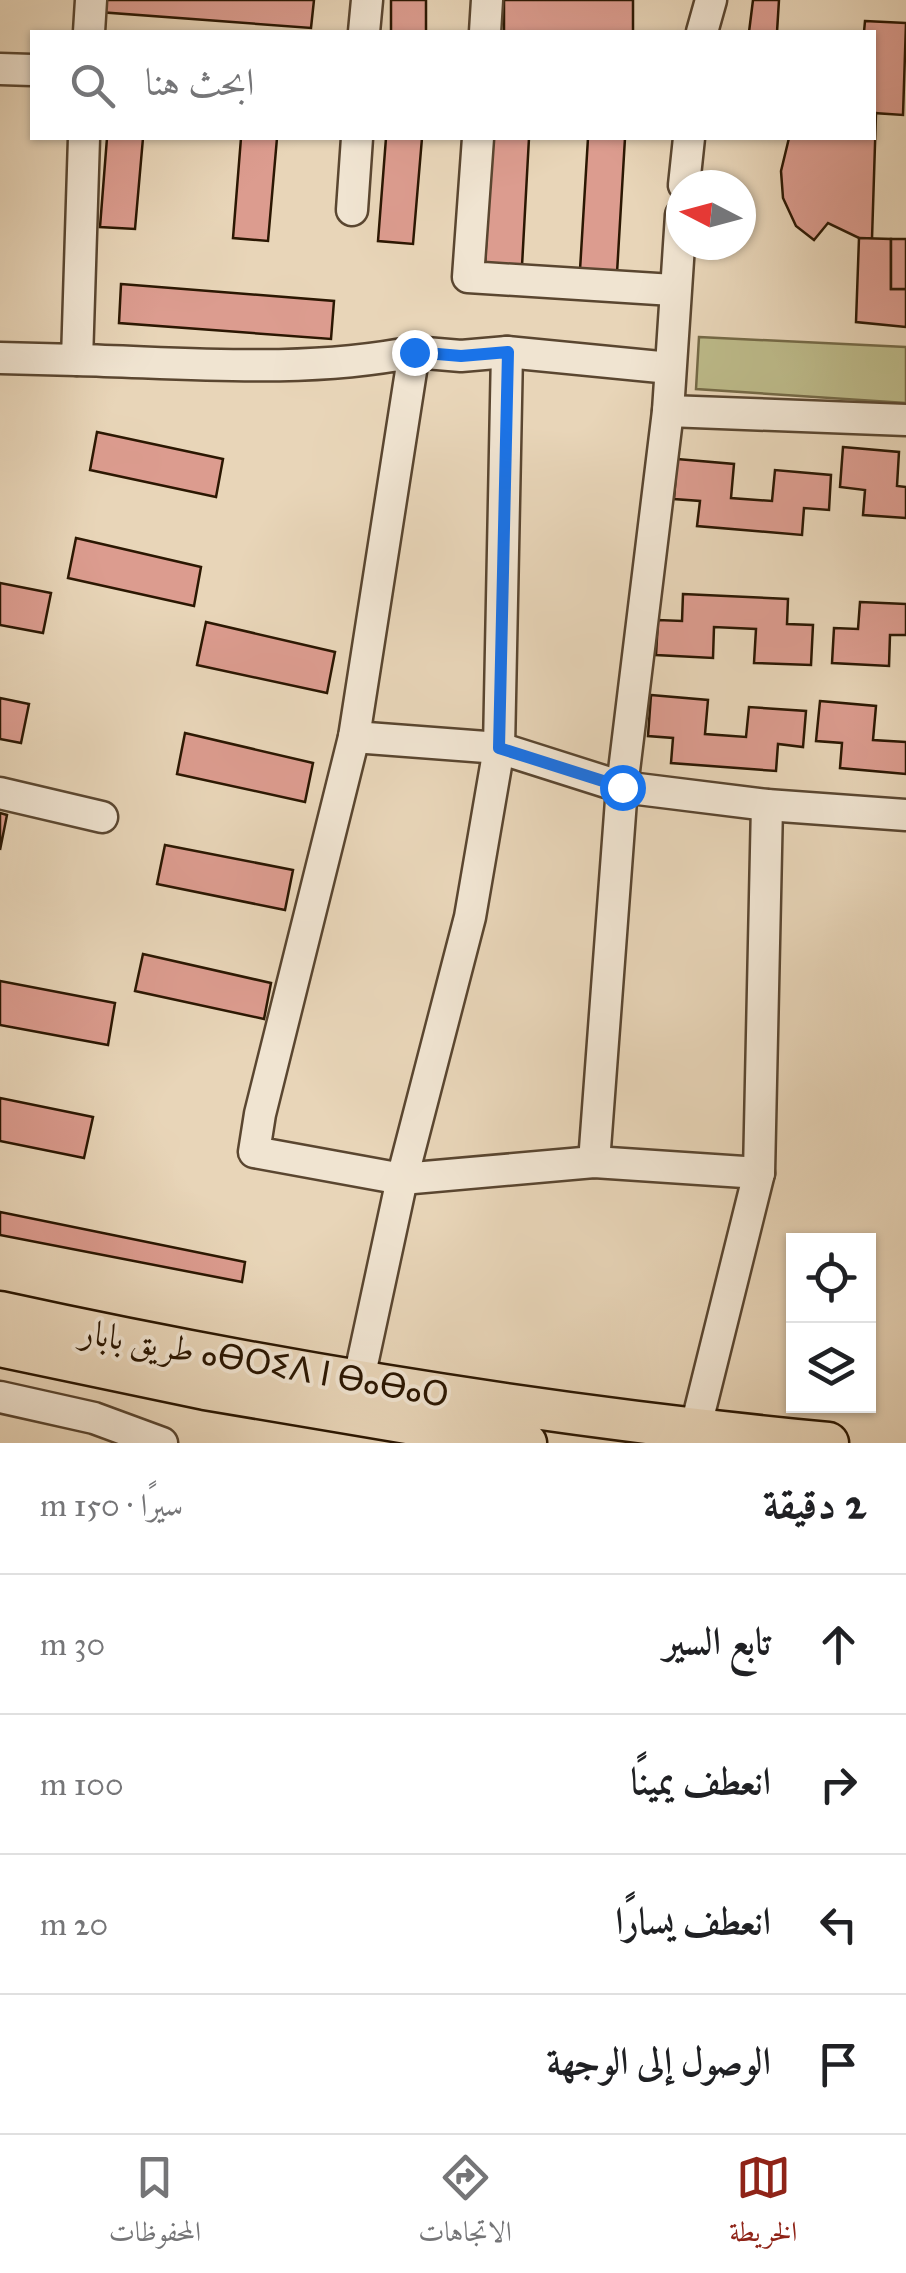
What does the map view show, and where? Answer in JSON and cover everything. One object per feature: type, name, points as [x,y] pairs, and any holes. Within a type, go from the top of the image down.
[{"type":"main road","name":"طريق بابار ⴰⴱⵔⵉⴷ ⵏ ⴱⴰⴱⴰⵔ","points":[[0,1312],[360,1400],[507,1442]]},
{"type":"main road","name":"طريق بابار ⴰⴱⵔⵉⴷ ⵏ ⴱⴰⴱⴰⵔ","points":[[0,1346],[113,1371],[360,1400],[828,1443]]},
{"type":"street","points":[[90,30],[91,0]]},
{"type":"street","points":[[364,30],[367,0]]},
{"type":"street","points":[[485,30],[487,0]]},
{"type":"street","points":[[703,30],[711,0]]},
{"type":"street","points":[[0,69],[30,70]]},
{"type":"street","points":[[78,360],[84,140]]},
{"type":"street","points":[[352,210],[356,140]]},
{"type":"street","points":[[478,140],[468,277],[673,290]]},
{"type":"street","points":[[686,170],[689,140]]},
{"type":"street","points":[[594,1162],[622,787],[668,411],[676,260]]},
{"type":"street","points":[[414,352],[354,736],[254,1152],[402,1179],[594,1162],[759,1174]]},
{"type":"street","points":[[0,358],[310,366],[358,363],[414,352],[461,356],[508,352],[670,368]]},
{"type":"street","points":[[360,1400],[402,1179],[470,917],[499,748],[508,352]]},
{"type":"street","points":[[668,411],[906,420]]},
{"type":"street","points":[[354,736],[499,748],[622,787],[767,805],[906,815]]},
{"type":"street","points":[[0,793],[102,817]]},
{"type":"street","points":[[696,1430],[759,1174],[767,805]]},
{"type":"street","points":[[0,1397],[94,1418],[162,1443]]},
{"type":"shaded area","points":[[699,337],[906,347],[906,403],[696,389]]},
{"type":"building","points":[[100,0],[314,0],[311,28],[99,12]]},
{"type":"building","points":[[391,0],[426,0],[426,30],[391,30]]},
{"type":"building","points":[[504,0],[633,0],[633,30],[504,30]]},
{"type":"building","points":[[753,0],[779,0],[777,30],[749,30]]},
{"type":"building","points":[[865,21],[906,23],[903,115],[876,113],[876,30],[864,30]]},
{"type":"building","points":[[107,140],[143,140],[135,229],[100,227]]},
{"type":"building","points":[[241,140],[277,140],[268,241],[233,238]]},
{"type":"building","points":[[386,140],[422,140],[413,244],[378,241]]},
{"type":"building","points":[[492,140],[529,140],[522,266],[485,264]]},
{"type":"building","points":[[588,140],[625,140],[617,273],[580,270]]},
{"type":"building","points":[[789,140],[875,140],[872,239],[859,238],[828,223],[814,240],[796,226],[783,198],[781,171]]},
{"type":"building","points":[[859,238],[891,239],[891,289],[906,289],[906,327],[856,322]]},
{"type":"building","points":[[891,239],[906,239],[906,289],[891,289]]},
{"type":"building","points":[[121,284],[334,301],[331,339],[119,323]]},
{"type":"building","points":[[97,432],[223,459],[216,497],[90,470]]},
{"type":"building","points":[[843,447],[899,452],[897,486],[906,487],[906,518],[863,515],[865,490],[840,487]]},
{"type":"building","points":[[677,459],[734,464],[731,498],[772,501],[775,470],[831,475],[829,510],[804,508],[802,535],[697,526],[700,501],[674,499]]},
{"type":"building","points":[[76,538],[201,567],[194,606],[68,578]]},
{"type":"building","points":[[0,583],[51,593],[43,633],[0,625]]},
{"type":"building","points":[[683,594],[788,599],[787,624],[813,625],[811,665],[754,663],[756,629],[714,627],[713,658],[656,655],[658,620],[682,621]]},
{"type":"building","points":[[860,602],[906,604],[906,635],[890,635],[889,666],[832,663],[834,628],[858,629]]},
{"type":"building","points":[[206,622],[335,652],[327,693],[197,665]]},
{"type":"building","points":[[651,695],[708,700],[705,734],[746,737],[749,707],[806,711],[803,747],[778,744],[776,771],[671,763],[673,738],[648,736]]},
{"type":"building","points":[[0,698],[29,704],[21,743],[0,739]]},
{"type":"building","points":[[820,701],[876,706],[873,740],[906,742],[906,774],[840,768],[842,743],[816,741]]},
{"type":"building","points":[[185,733],[313,763],[305,802],[177,774]]},
{"type":"building","points":[[0,813],[7,815],[0,850]]},
{"type":"building","points":[[165,845],[293,870],[285,910],[157,884]]},
{"type":"building","points":[[143,954],[271,983],[264,1019],[135,991]]},
{"type":"building","points":[[0,981],[115,1003],[108,1045],[0,1025]]},
{"type":"building","points":[[0,1098],[93,1117],[84,1158],[0,1141]]},
{"type":"building","points":[[0,1212],[245,1262],[242,1282],[0,1235]]},
{"type":"route","points":[[414,352],[461,356],[508,352],[499,748],[622,787]]}]
